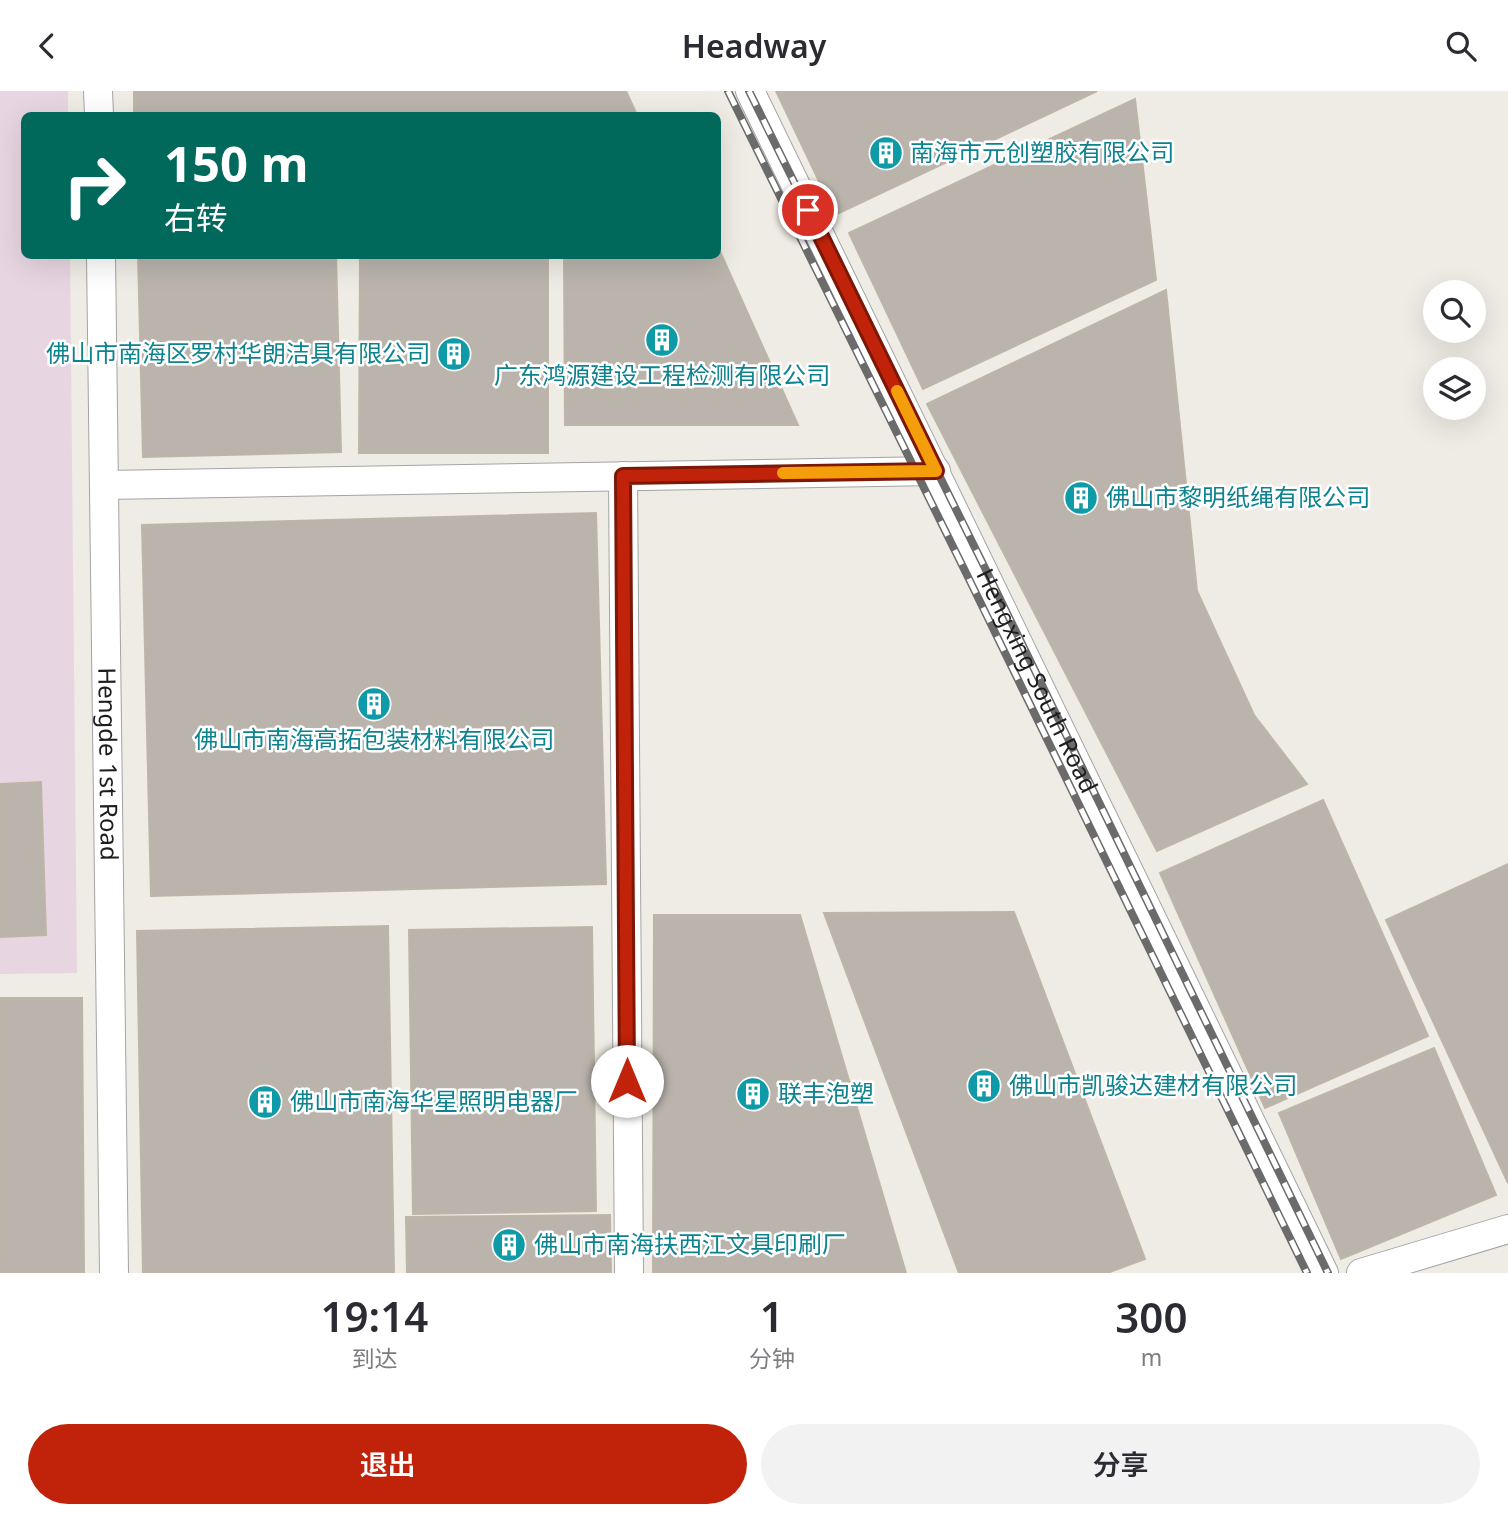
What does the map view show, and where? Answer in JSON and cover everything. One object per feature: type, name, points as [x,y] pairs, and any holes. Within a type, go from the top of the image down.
[{"type":"street","points":[[98,91],[99,112]]},
{"type":"street","name":"Hengxing South Road","points":[[751,91],[1324,1273]]},
{"type":"street","name":"Hengde 1st Road","points":[[101,259],[114,1273]]},
{"type":"street","points":[[104,485],[936,471]]},
{"type":"street","points":[[623,476],[629,1273]]},
{"type":"street","points":[[1361,1273],[1508,1229]]},
{"type":"shaded area","points":[[0,91],[68,91],[68,112],[21,112],[21,259],[70,259],[77,973],[0,974]]},
{"type":"building","points":[[134,91],[626,91],[636,112],[134,112]]},
{"type":"building","name":"南海市元创塑胶有限公司","points":[[776,91],[1097,91],[835,215]]},
{"type":"building","points":[[1135,99],[1156,280],[923,389],[849,233]]},
{"type":"building","name":"广东鸿源建设工程检测有限公司","points":[[721,254],[798,425],[565,425],[564,259],[721,259]]},
{"type":"building","points":[[138,259],[336,259],[341,452],[143,457]]},
{"type":"building","name":"佛山市南海区罗村华朗洁具有限公司","points":[[360,259],[548,259],[548,453],[359,453]]},
{"type":"building","name":"佛山市黎明纸绳有限公司","points":[[1166,290],[1197,591],[1254,715],[1307,784],[1157,851],[927,404]]},
{"type":"building","name":"佛山市南海高拓包装材料有限公司","points":[[596,513],[606,884],[151,896],[142,525]]},
{"type":"building","points":[[41,782],[46,935],[0,937],[0,784]]},
{"type":"building","points":[[1323,800],[1428,1036],[1265,1108],[1160,873]]},
{"type":"building","points":[[1508,864],[1508,1183],[1386,920]]},
{"type":"building","name":"佛山市凯骏达建材有限公司","points":[[1014,912],[1145,1259],[1107,1273],[959,1273],[824,913]]},
{"type":"building","name":"联丰泡塑","points":[[654,915],[800,915],[906,1273],[653,1273]]},
{"type":"building","name":"佛山市南海华星照明电器厂","points":[[388,926],[394,1273],[143,1273],[137,931]]},
{"type":"building","points":[[592,927],[596,1211],[413,1214],[409,930]]},
{"type":"building","points":[[0,998],[82,998],[84,1273],[0,1273]]},
{"type":"building","points":[[1434,1048],[1496,1195],[1341,1259],[1279,1113]]},
{"type":"building","name":"佛山市南海扶西江文具印刷厂","points":[[610,1215],[611,1273],[407,1273],[406,1217]]},
{"type":"railway","points":[[728,91],[1307,1273]]},
{"type":"railway","points":[[749,91],[986,570],[1328,1273]]},
{"type":"slow traffic","points":[[783,473],[936,471],[897,391]]},
{"type":"place","name":"南海市元创塑胶有限公司","points":[[886,153]]},
{"type":"place","name":"广东鸿源建设工程检测有限公司","points":[[662,340]]},
{"type":"place","name":"佛山市南海区罗村华朗洁具有限公司","points":[[454,354]]},
{"type":"place","name":"佛山市黎明纸绳有限公司","points":[[1081,498]]},
{"type":"place","name":"佛山市南海高拓包装材料有限公司","points":[[374,704]]},
{"type":"place","name":"佛山市凯骏达建材有限公司","points":[[984,1086]]},
{"type":"place","name":"联丰泡塑","points":[[753,1094]]},
{"type":"place","name":"佛山市南海华星照明电器厂","points":[[265,1102]]},
{"type":"place","name":"佛山市南海扶西江文具印刷厂","points":[[509,1245]]},
{"type":"route","points":[[627,1081],[623,476],[936,471],[808,210]]}]
